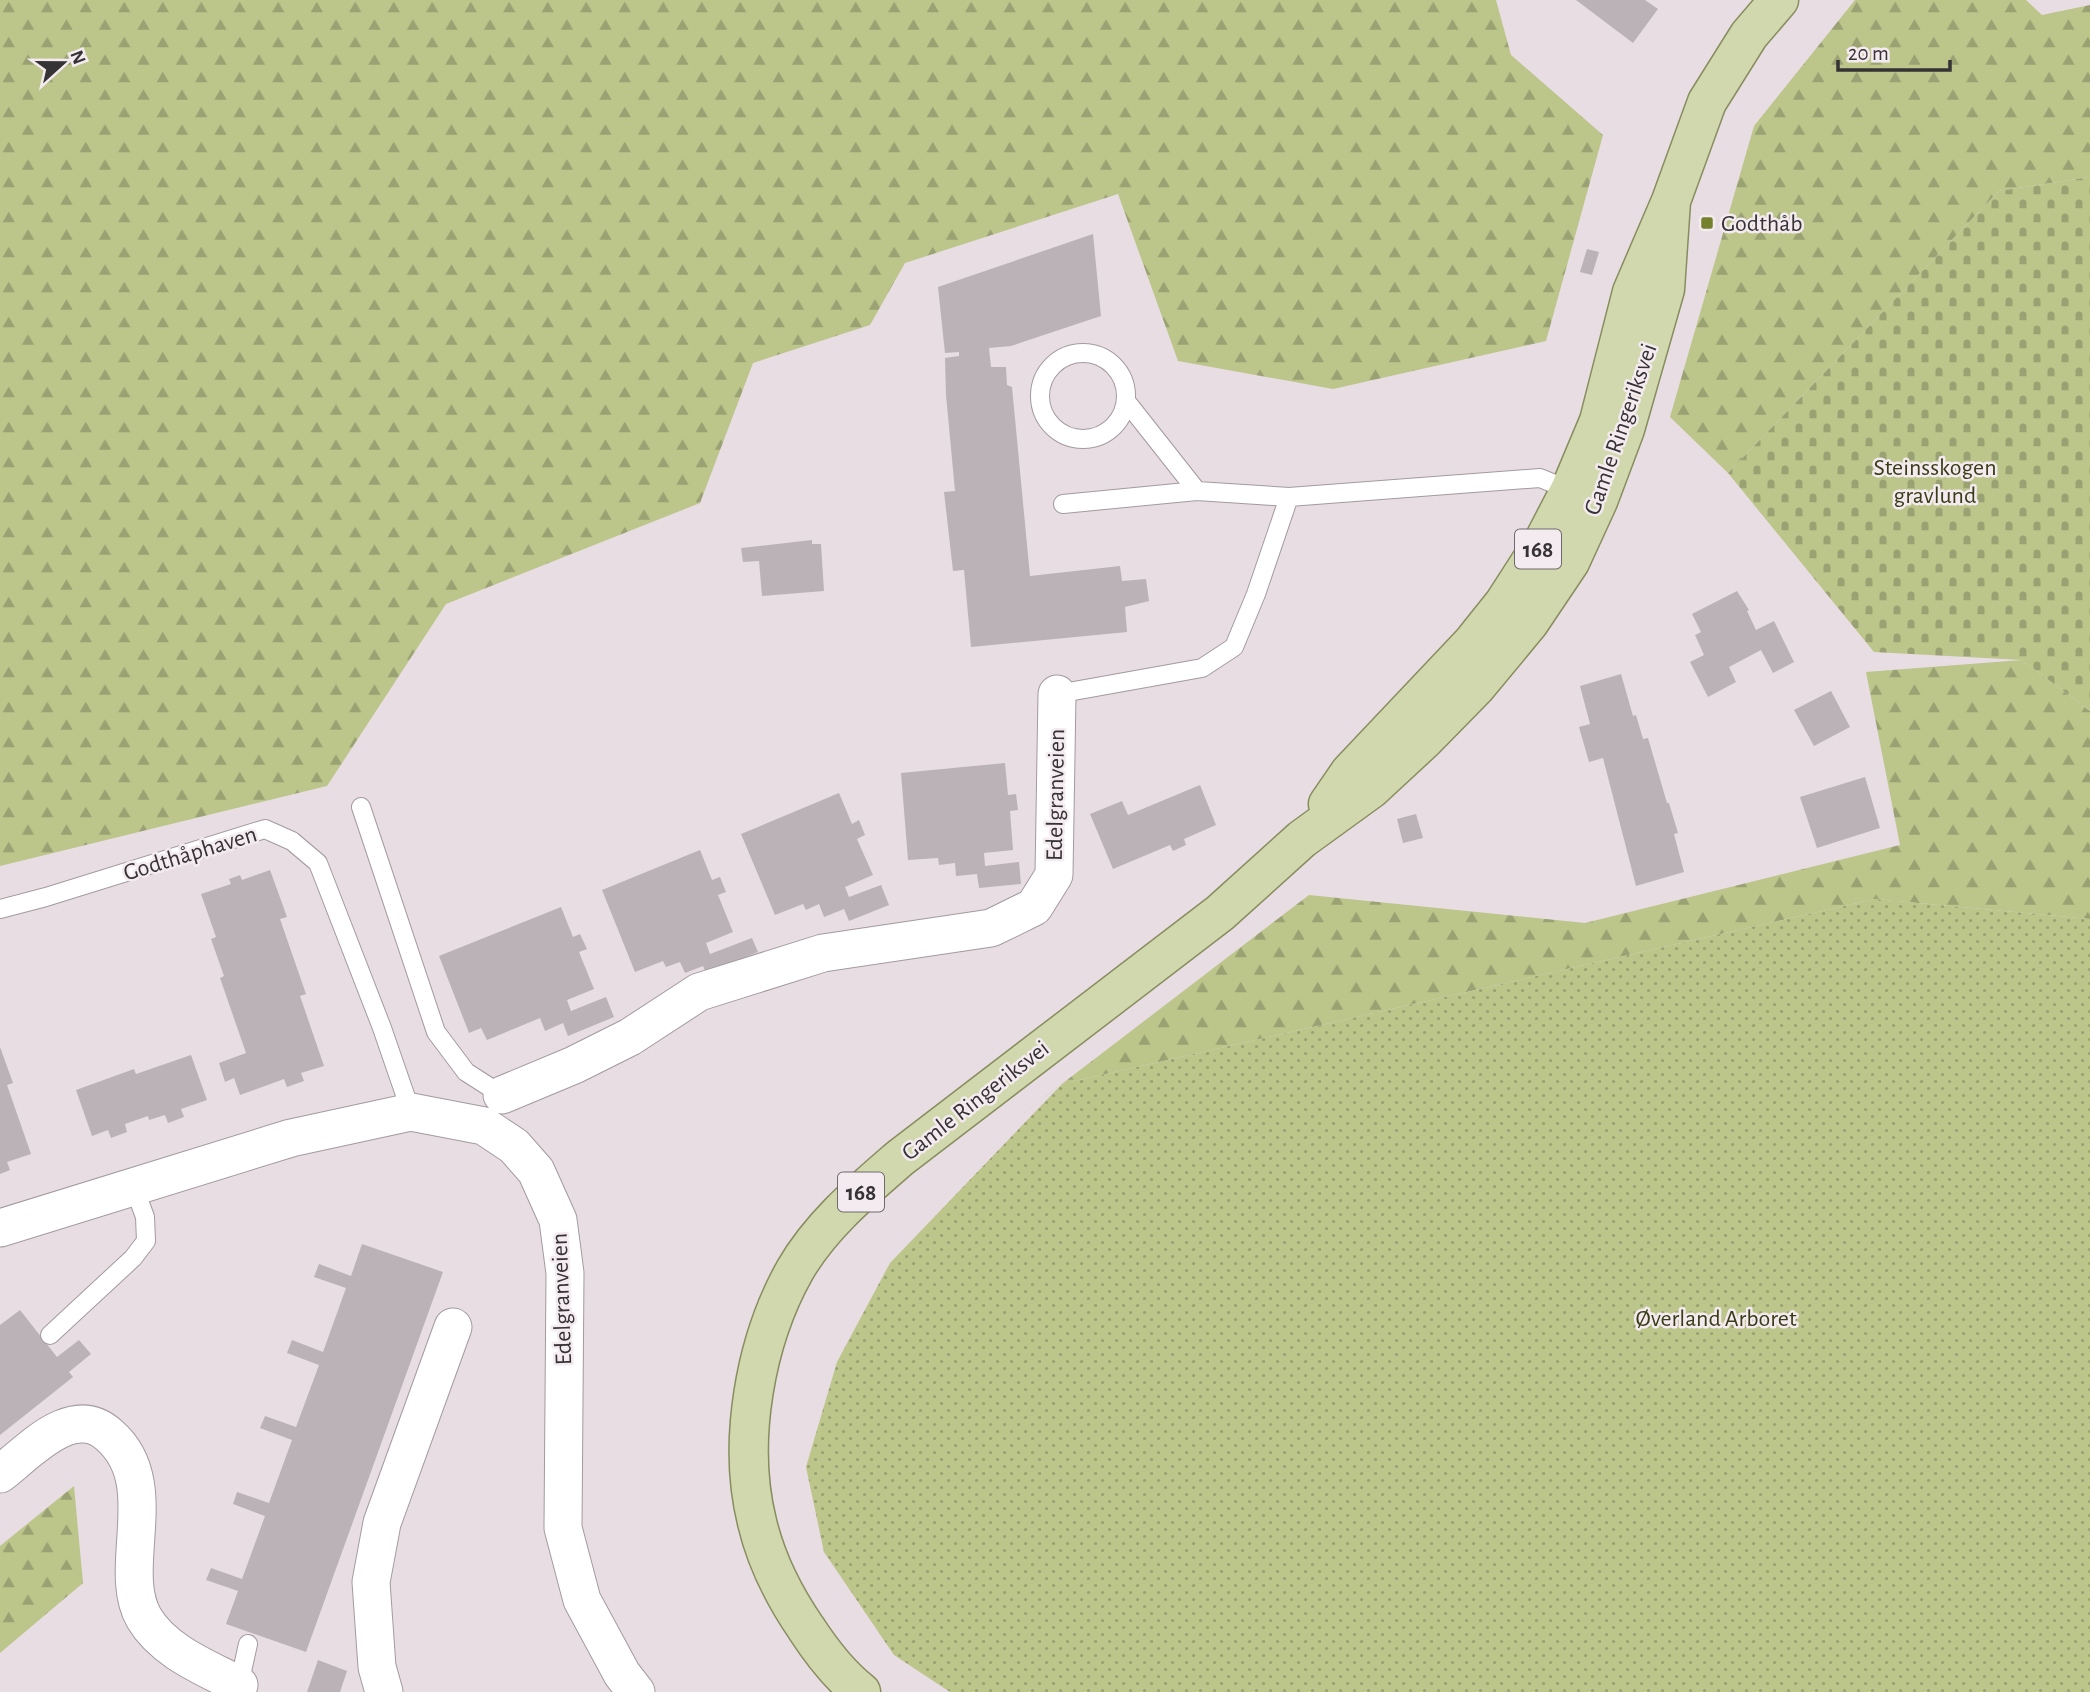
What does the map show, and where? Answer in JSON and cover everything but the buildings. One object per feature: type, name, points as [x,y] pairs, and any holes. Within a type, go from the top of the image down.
[{"type":"main road","name":"Gamle Ringeriksvei","points":[[861,1692],[821,1650],[791,1606],[772,1567],[757,1522],[750,1478],[751,1422],[759,1360],[774,1311],[797,1267],[823,1231],[854,1198],[900,1157],[1220,913],[1302,839],[1371,789],[1476,687],[1529,623],[1570,562],[1584,495],[1625,429],[1665,289],[1671,201],[1707,102],[1749,35],[1779,0]]},
{"type":"street","name":"Edelgranveien","points":[[0,1228],[291,1138],[411,1112],[493,1110],[630,1037],[699,992],[823,953],[991,928],[1034,907],[1054,875],[1057,695]]},
{"type":"street","name":"Edelgranveien","points":[[493,1110],[514,1146],[536,1171],[558,1220],[565,1273],[563,1528],[582,1601],[622,1674],[636,1692]]},
{"type":"street","points":[[384,1692],[377,1667],[371,1582],[382,1523],[453,1327]]},
{"type":"street","points":[[0,1474],[52,1434],[77,1422],[102,1429],[111,1436],[120,1444],[138,1504],[134,1597],[145,1620],[171,1648],[243,1689]]},
{"type":"lane","points":[[1126,401],[1122,416],[1112,428],[1100,436],[1086,439],[1071,437],[1058,431],[1047,420],[1041,407],[1040,391],[1043,378],[1061,358],[1088,352],[1101,356],[1121,375],[1126,388],[1126,401],[1197,491]]},
{"type":"lane","points":[[1063,504],[1197,491],[1289,497],[1540,478],[1584,495]]},
{"type":"lane","points":[[1057,695],[1202,668],[1234,647],[1256,594],[1289,497]]},
{"type":"lane","points":[[361,807],[436,1032],[493,1110]]},
{"type":"lane","name":"Godthåphaven","points":[[0,909],[265,829],[292,841],[318,863],[382,1028],[411,1112]]},
{"type":"lane","points":[[50,1335],[133,1258],[146,1241],[145,1217],[134,1187]]},
{"type":"lane","points":[[243,1689],[248,1644]]},
{"type":"green space","points":[[0,0],[1496,0],[1511,55],[1603,135],[1546,341],[1333,389],[1178,361],[1118,194],[905,263],[870,325],[753,363],[700,503],[446,604],[327,786],[0,866]]},
{"type":"green space","points":[[1855,0],[2026,0],[2042,15],[2090,5],[2090,177],[1999,191],[1728,473],[1670,417],[1754,126]]},
{"type":"green space","name":"Steinsskogen gravlund","points":[[2090,177],[2090,711],[2022,660],[1874,652],[1728,473],[1999,191]]},
{"type":"green space","points":[[2022,660],[2090,711],[2090,919],[1875,899],[1062,1084],[931,1184],[1309,895],[1585,923],[1900,845],[1866,672]]},
{"type":"green space","name":"Øverland Arboret","points":[[1875,899],[2090,919],[2090,1692],[950,1692],[894,1655],[824,1552],[806,1467],[837,1362],[890,1263],[1062,1084]]},
{"type":"green space","points":[[74,1486],[83,1583],[0,1653],[0,1546]]},
{"type":"place","name":"Godthåb","points":[[1707,223]]}]
